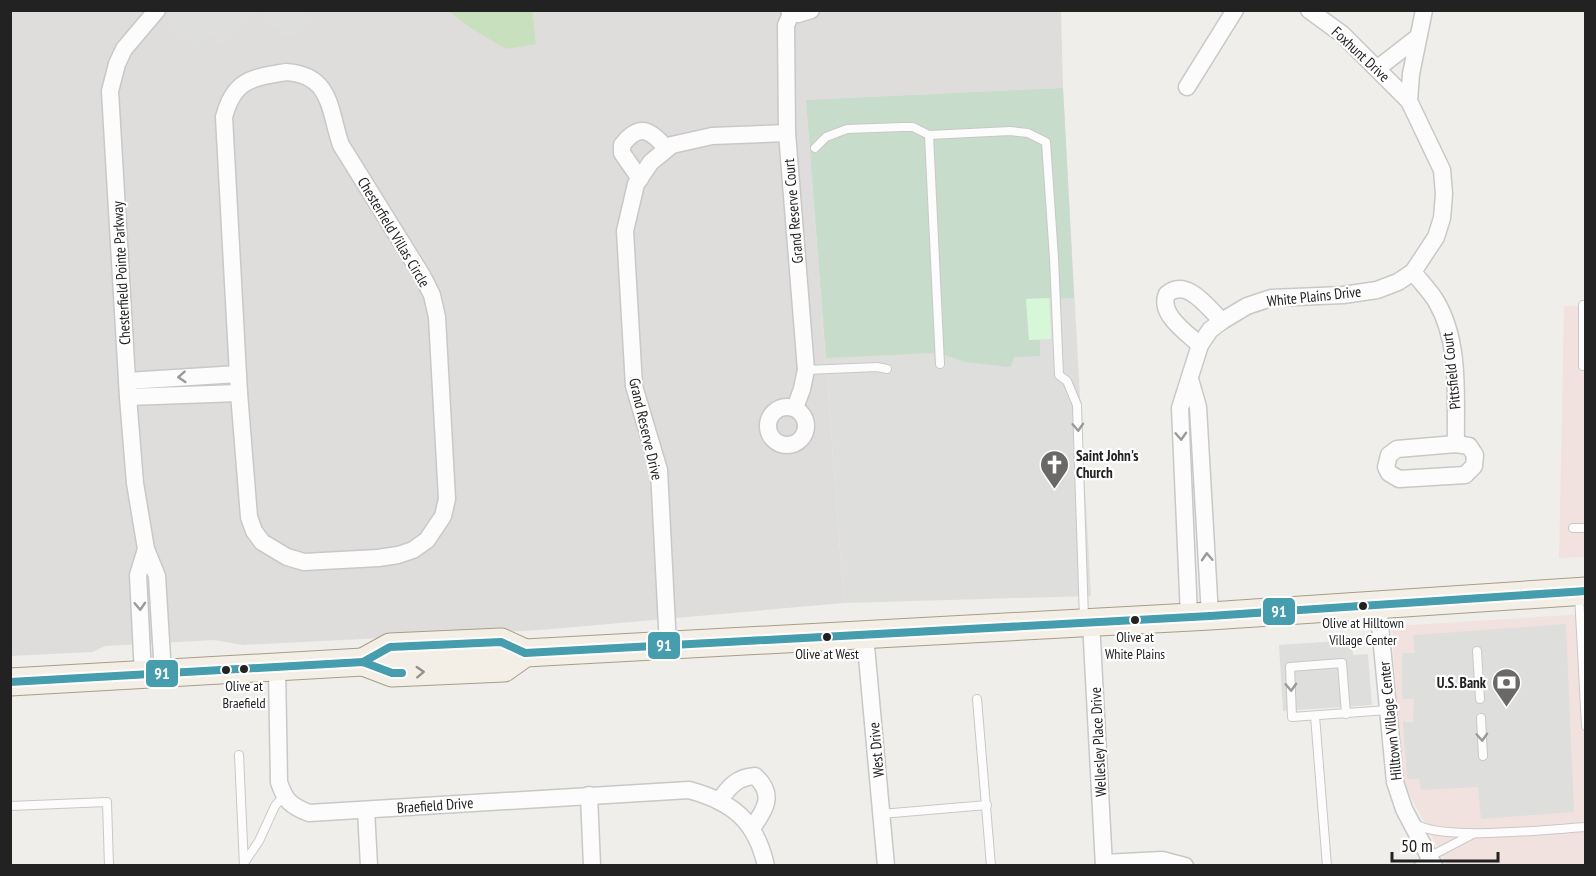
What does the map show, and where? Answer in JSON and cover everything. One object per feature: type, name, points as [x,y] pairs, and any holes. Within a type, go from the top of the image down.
[{"type":"main road","points":[[10,682],[363,662],[392,673],[504,668],[525,653],[1200,616],[1582,591]]},
{"type":"street","name":"Chesterfield Pointe Parkway","points":[[153,675],[138,575],[147,549],[135,483],[127,389],[110,91],[117,64],[124,49],[157,10]]},
{"type":"street","name":"Grand Reserve Court","points":[[795,408],[806,370],[787,133],[786,25],[790,11],[804,14],[811,10]]},
{"type":"street","points":[[1187,87],[1235,10]]},
{"type":"street","name":"Foxhunt Drive","points":[[1310,10],[1342,34],[1409,101]]},
{"type":"street","points":[[1409,101],[1411,74],[1424,10]]},
{"type":"street","points":[[1378,68],[1418,38]]},
{"type":"street","name":"Chesterfield Villas Circle","points":[[296,72],[317,84],[326,93],[341,145],[423,277],[434,303],[437,317],[447,499],[443,516],[433,534],[413,550],[398,555],[304,562],[287,557],[262,542],[254,531],[246,501],[238,393],[224,117],[229,100],[241,84],[250,78],[296,72]]},
{"type":"street","name":"White Plains Drive","points":[[1200,616],[1180,408],[1200,345],[1210,330],[1247,306],[1271,298],[1343,295],[1377,290],[1398,282],[1413,272],[1436,237],[1442,218],[1444,194],[1442,171],[1409,101]]},
{"type":"street","points":[[640,179],[622,153],[622,145],[628,136],[636,131],[646,131],[656,136],[666,148],[712,136],[787,133]]},
{"type":"street","name":"Grand Reserve Drive","points":[[666,148],[651,162],[636,184],[625,231],[634,386],[659,470],[668,646]]},
{"type":"street","name":"Pittsfield Court","points":[[1413,272],[1436,300],[1448,329],[1455,379],[1456,444]]},
{"type":"street","points":[[1200,345],[1167,312],[1165,305],[1167,294],[1178,288],[1187,289],[1222,321]]},
{"type":"street","points":[[127,389],[238,374]]},
{"type":"street","points":[[127,389],[238,393]]},
{"type":"street","points":[[1456,444],[1469,446],[1475,455],[1474,466],[1465,475],[1405,480],[1389,473],[1386,467],[1389,455],[1397,449],[1456,444]]},
{"type":"street","name":"Hilltown Village Center","points":[[1378,604],[1395,782],[1427,863]]},
{"type":"street","name":"Wellesley Place Drive","points":[[1087,622],[1104,864],[1162,860],[1185,866]]},
{"type":"street","name":"West Drive","points":[[865,635],[886,866]]},
{"type":"street","points":[[277,667],[279,782],[283,797]]},
{"type":"street","points":[[719,801],[733,783],[743,777],[755,777],[764,784],[767,799],[763,813],[752,828]]},
{"type":"street","name":"Braefield Drive","points":[[283,797],[296,808],[309,813],[689,790],[708,795],[737,813],[759,839],[766,866]]},
{"type":"street","points":[[589,795],[592,866]]},
{"type":"street","points":[[366,810],[369,866]]},
{"type":"lane","points":[[815,148],[826,137],[847,129],[913,127],[928,135],[1010,131],[1028,133],[1046,142],[1059,375],[1067,381],[1077,405],[1087,622]]},
{"type":"lane","points":[[928,135],[940,364]]},
{"type":"lane","points":[[1586,305],[1583,305],[1583,366],[1586,366]]},
{"type":"lane","points":[[806,370],[877,367],[887,369]]},
{"type":"lane","points":[[1573,528],[1586,528]]},
{"type":"lane","points":[[1582,591],[1586,726]]},
{"type":"lane","points":[[1477,651],[1480,699]]},
{"type":"lane","points":[[1346,714],[1341,663],[1290,667],[1292,717],[1346,714],[1388,710]]},
{"type":"lane","points":[[977,699],[991,866]]},
{"type":"lane","points":[[1315,716],[1327,866]]},
{"type":"lane","points":[[1481,718],[1483,756]]},
{"type":"lane","points":[[239,754],[244,864]]},
{"type":"lane","points":[[244,864],[259,841],[275,806],[283,797]]},
{"type":"lane","points":[[10,806],[107,802],[110,866]]},
{"type":"lane","points":[[881,814],[987,805]]},
{"type":"lane","points":[[1409,819],[1429,830],[1473,833],[1586,827]]},
{"type":"lane","points":[[1427,863],[1473,833]]},
{"type":"shaded area","points":[[171,10],[255,11],[223,47],[212,37],[207,38],[197,49],[167,23],[172,16]]},
{"type":"shaded area","points":[[296,10],[310,22],[291,39],[261,21],[269,12],[267,11]]},
{"type":"shaded area","points":[[11,11],[448,11],[469,27],[536,44],[533,11],[1061,11],[1063,88],[806,100],[844,603],[541,630],[243,645],[214,640],[105,646],[93,652],[11,656]]},
{"type":"shaded area","name":"Saint John's Church","points":[[1063,88],[1091,596],[844,603],[806,100]]},
{"type":"shaded area","points":[[1564,306],[1585,306],[1585,557],[1559,558]]},
{"type":"shaded area","points":[[1585,614],[1585,865],[1447,865],[1401,778],[1392,630],[1396,626]]},
{"type":"shaded area","points":[[1566,624],[1574,812],[1481,819],[1478,787],[1421,790],[1419,779],[1407,779],[1403,722],[1413,722],[1414,699],[1402,699],[1402,653],[1415,653],[1413,635]]},
{"type":"shaded area","points":[[1352,640],[1353,655],[1368,654],[1372,705],[1283,711],[1279,645]]},
{"type":"green space","points":[[448,11],[533,11],[536,44],[506,49],[469,27]]},
{"type":"green space","points":[[1063,88],[1074,298],[1026,299],[1029,340],[1040,340],[1040,356],[1015,357],[1010,367],[965,362],[930,353],[826,358],[806,100]]},
{"type":"green space","points":[[1049,298],[1051,339],[1029,340],[1026,299]]},
{"type":"transit line","name":"91","points":[[363,662],[390,647],[501,642],[525,653],[1210,616],[1586,591]]},
{"type":"transit line","name":"91","points":[[10,682],[363,662],[392,673],[402,673]]},
{"type":"place","name":"Saint John's Church","points":[[1055,490]]},
{"type":"place","name":"Olive at Hilltown Village Center","points":[[1363,606]]},
{"type":"place","name":"Olive at White Plains","points":[[1135,620]]},
{"type":"place","name":"Olive at West","points":[[827,637]]},
{"type":"place","name":"Olive at Braefield","points":[[244,669]]},
{"type":"place","name":"U.S. Bank","points":[[1507,708]]}]
